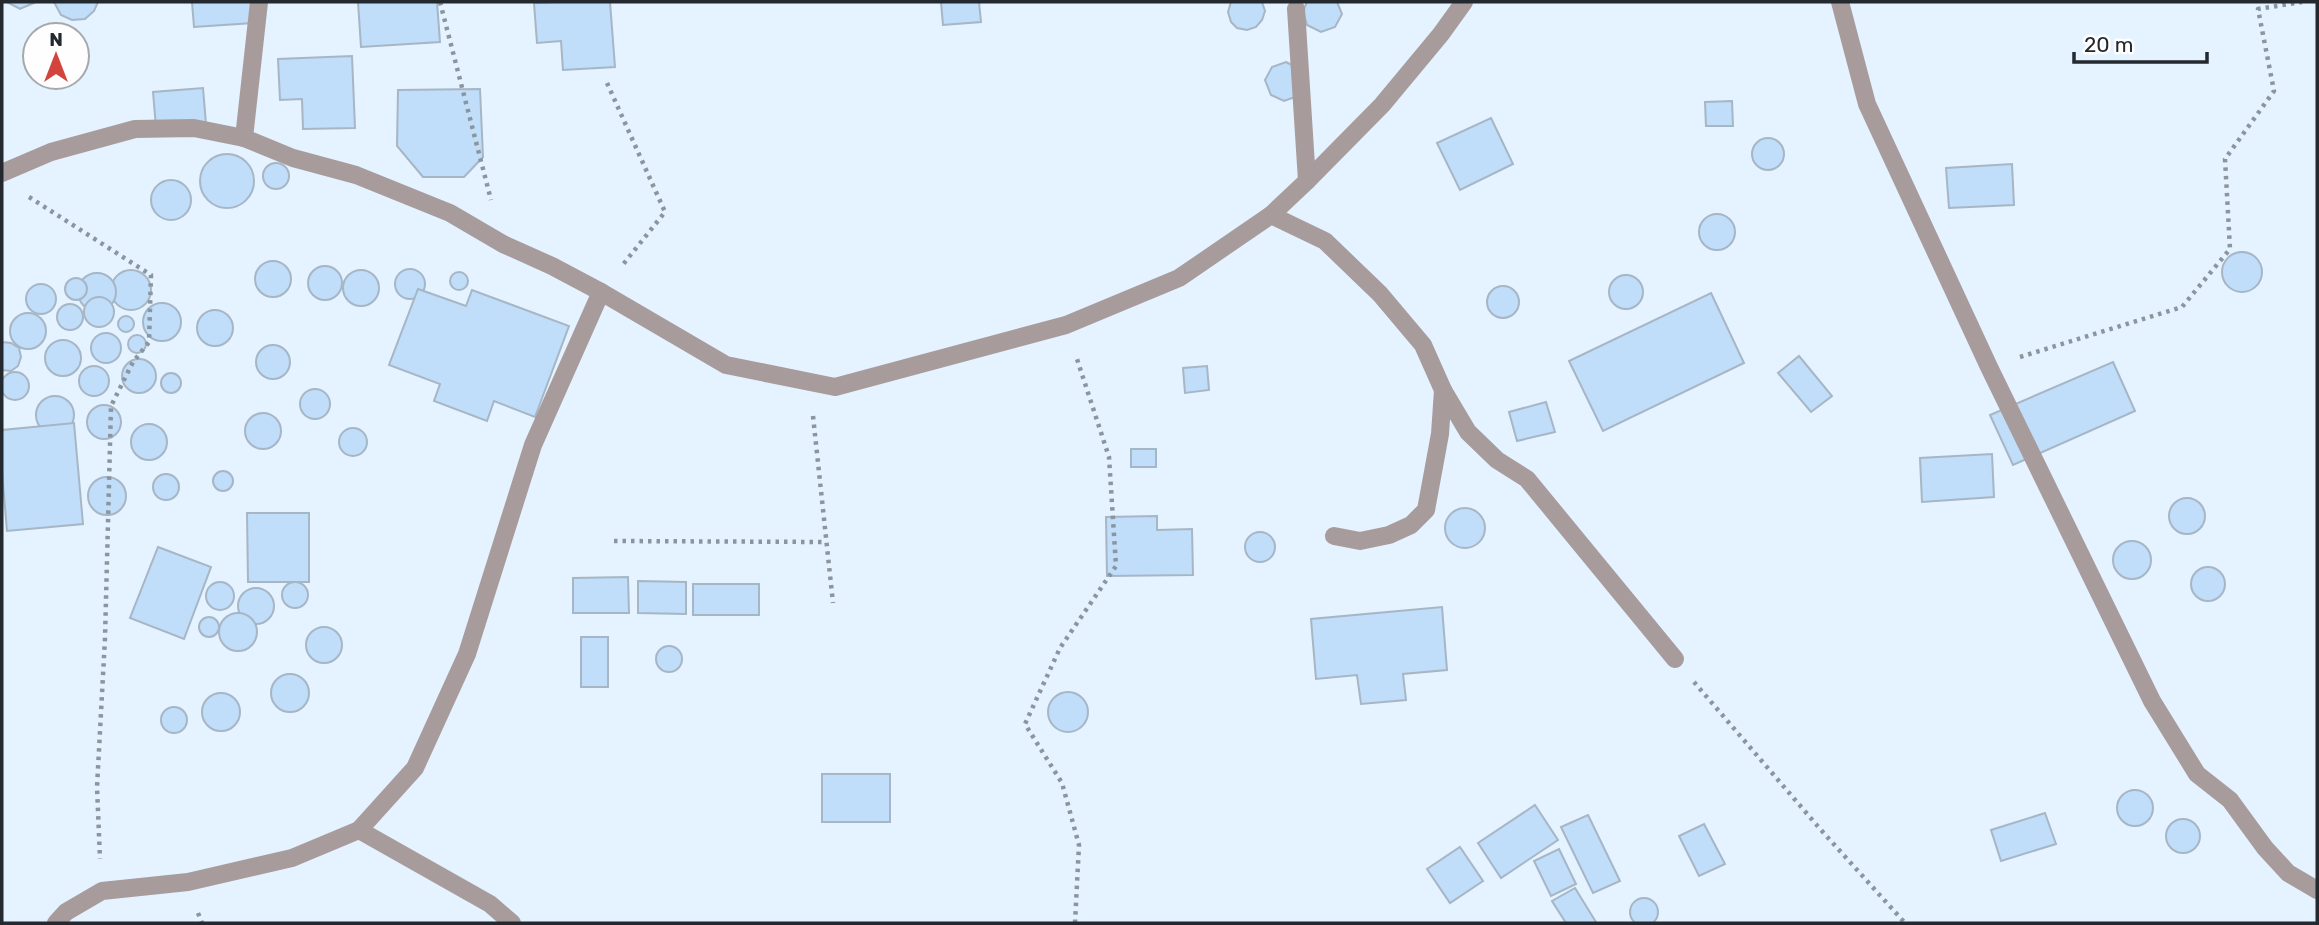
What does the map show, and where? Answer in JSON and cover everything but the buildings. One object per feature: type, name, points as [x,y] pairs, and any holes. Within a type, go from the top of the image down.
[{"type":"street","points":[[244,138],[259,2]]},
{"type":"street","points":[[2,173],[51,152],[135,129],[194,128],[244,138],[293,158],[356,175],[438,209],[601,292],[726,365],[835,387],[1066,325],[1179,278],[1271,215],[1307,181],[1382,105],[1464,2]]},
{"type":"street","points":[[1840,2],[1867,104],[1989,367],[2152,701],[2197,774],[2230,800],[2264,848],[2288,873],[2317,890]]},
{"type":"street","points":[[1296,9],[1307,181]]},
{"type":"street","points":[[1271,215],[1325,241],[1380,294],[1423,345],[1443,390],[1468,432],[1497,460],[1527,479],[1675,659]]},
{"type":"street","points":[[56,923],[66,912],[102,891],[188,882],[292,858],[359,830],[415,768],[467,654],[533,445],[601,292]]},
{"type":"street","points":[[1334,536],[1360,541],[1381,537],[1412,525],[1426,510],[1440,434],[1443,390]]},
{"type":"street","points":[[359,830],[490,904],[512,923]]},
{"type":"path","points":[[440,2],[503,244]]},
{"type":"path","points":[[1989,367],[2182,307],[2230,249],[2225,159],[2274,91],[2258,9],[2302,2]]},
{"type":"path","points":[[601,292],[665,212],[607,83]]},
{"type":"path","points":[[25,195],[152,275],[149,342],[133,362],[111,406],[105,638],[97,787],[102,891]]},
{"type":"path","points":[[1066,325],[1109,457],[1116,566],[1060,648],[1025,724],[1062,783],[1079,845],[1075,923]]},
{"type":"path","points":[[833,603],[813,416],[835,387]]},
{"type":"path","points":[[614,541],[825,542]]},
{"type":"path","points":[[1675,659],[1905,923]]}]
